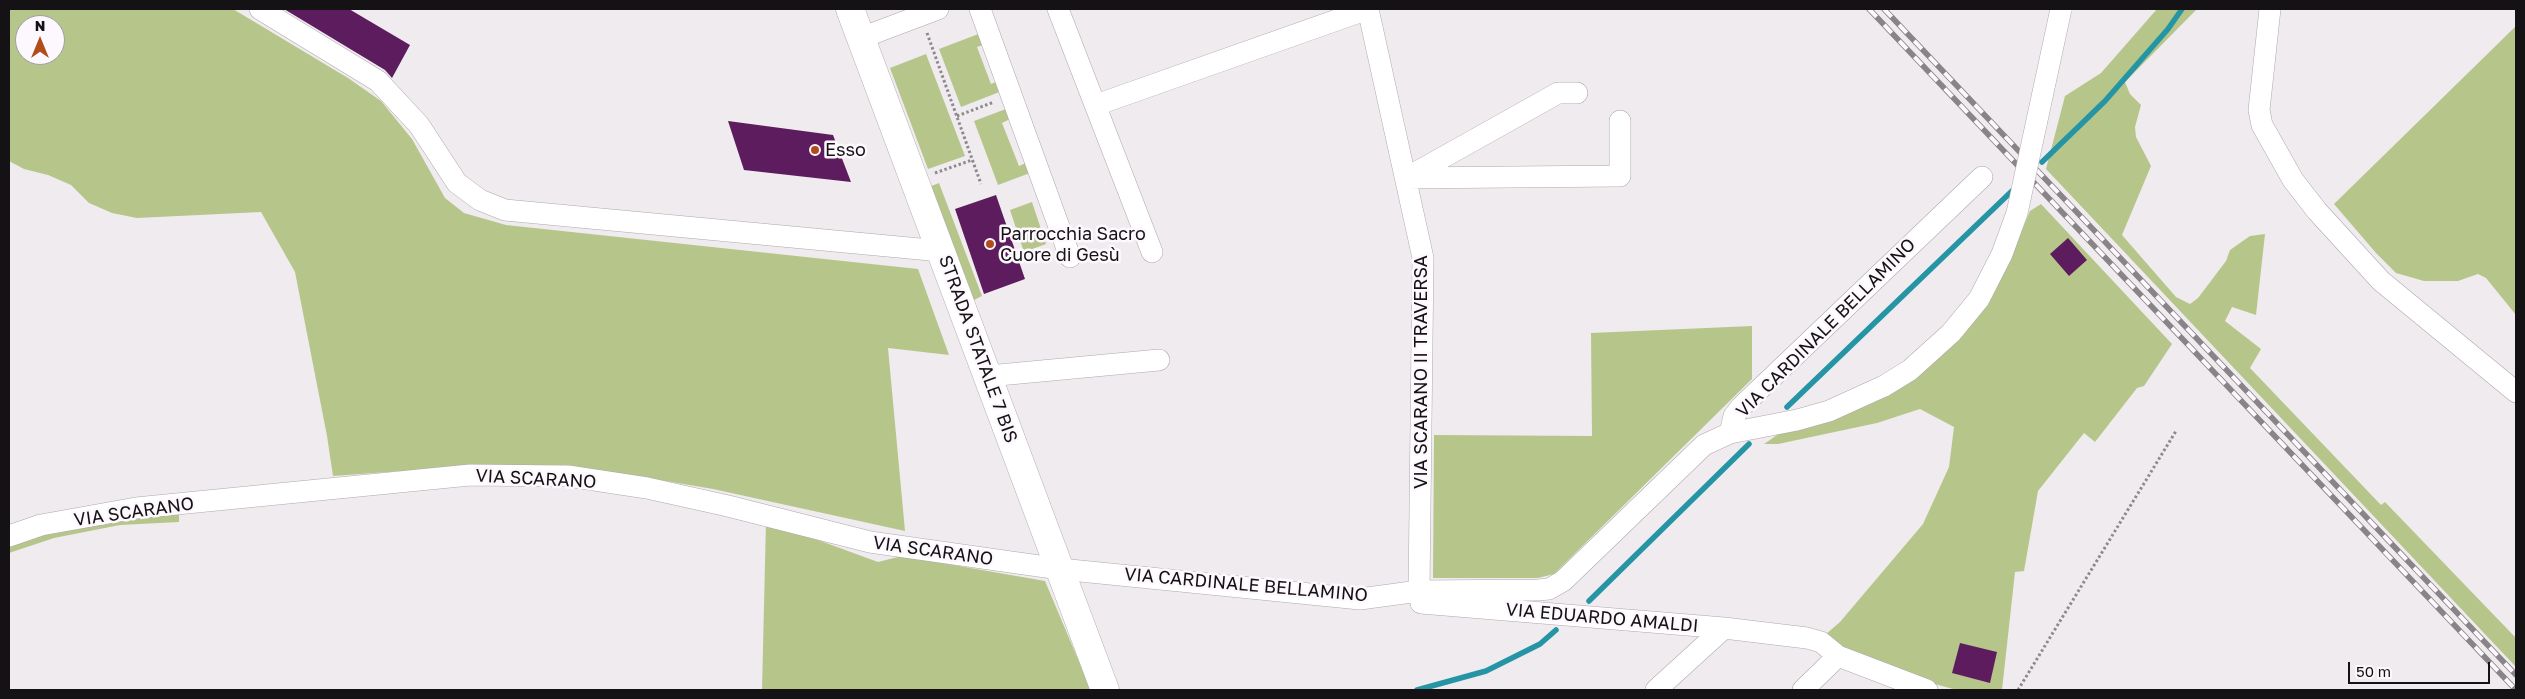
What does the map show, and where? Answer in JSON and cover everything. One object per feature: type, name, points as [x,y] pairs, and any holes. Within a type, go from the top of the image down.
[{"type":"main road","name":"STRADA STATALE 7 BIS","points":[[850,9],[1105,690]]},
{"type":"street","points":[[260,9],[378,81],[419,125],[457,183],[480,200],[505,210],[941,251]]},
{"type":"street","points":[[980,9],[1070,257]]},
{"type":"street","points":[[1058,9],[1152,252]]},
{"type":"street","name":"VIA SCARANO II TRAVERSA","points":[[1096,105],[1368,9],[1424,258],[1419,591]]},
{"type":"street","points":[[1730,433],[1797,420],[1829,410],[1884,386],[1910,370],[1951,333],[1979,299],[2002,254],[2017,213],[2061,9]]},
{"type":"street","points":[[2270,9],[2259,110],[2262,125],[2293,180],[2317,211],[2382,281],[2516,392]]},
{"type":"street","points":[[861,38],[929,12]]},
{"type":"street","points":[[1406,178],[1558,93],[1577,93]]},
{"type":"street","points":[[1406,178],[1620,176],[1620,121]]},
{"type":"street","name":"VIA CARDINALE BELLAMINO","points":[[1060,569],[1360,599],[1419,591],[1549,589],[1563,581],[1690,456],[1704,445],[1730,433],[1734,416],[1741,407],[1982,177]]},
{"type":"street","points":[[988,376],[1159,360]]},
{"type":"street","name":"VIA SCARANO","points":[[9,536],[41,525],[136,508],[470,475],[568,476],[647,488],[728,506],[870,542],[1060,569]]},
{"type":"street","name":"VIA EDUARDO AMALDI","points":[[1360,599],[1724,628],[1807,638],[1821,642],[1838,656],[1927,690]]},
{"type":"street","points":[[1656,690],[1724,628]]},
{"type":"street","points":[[1803,690],[1838,656]]},
{"type":"path","points":[[929,12],[957,116],[981,184]]},
{"type":"path","points":[[957,116],[1012,95]]},
{"type":"path","points":[[915,180],[972,160]]},
{"type":"path","points":[[2018,690],[2176,430]]},
{"type":"green space","points":[[9,9],[233,9],[348,78],[381,101],[412,139],[445,198],[464,213],[506,225],[918,269],[949,355],[888,348],[905,531],[713,489],[648,478],[472,466],[333,476],[295,272],[261,212],[137,218],[112,213],[89,203],[71,185],[48,175],[24,169],[9,161]]},
{"type":"green space","points":[[2157,9],[2197,9],[2125,82],[2130,94],[2141,105],[2135,127],[2136,137],[2151,166],[2122,235],[2176,297],[2190,304],[2198,298],[2226,261],[2230,250],[2250,236],[2265,234],[2256,315],[2232,307],[2225,321],[2261,349],[2250,368],[2381,505],[2385,502],[2516,638],[2516,667],[2046,169],[2065,96],[2101,73]]},
{"type":"green space","points":[[2516,26],[2516,315],[2486,278],[2478,274],[2458,281],[2424,281],[2396,273],[2376,253],[2334,204]]},
{"type":"green space","points":[[981,33],[986,44],[977,47],[991,84],[998,81],[1002,91],[961,107],[939,49]]},
{"type":"green space","points":[[926,54],[965,156],[928,169],[890,68]]},
{"type":"green space","points":[[1006,109],[1010,119],[1002,123],[1019,166],[1026,163],[1030,173],[998,185],[974,121]]},
{"type":"green space","points":[[939,183],[982,296],[972,301],[929,187]]},
{"type":"green space","points":[[1032,202],[1046,244],[1024,252],[1010,210]]},
{"type":"green space","points":[[2041,204],[2172,344],[2144,386],[2137,388],[2095,442],[2084,433],[2038,491],[2024,571],[2015,572],[2002,690],[1957,690],[1883,670],[1852,656],[1825,635],[1840,622],[1923,524],[1949,467],[1954,427],[1920,409],[1877,423],[1778,444],[1764,444],[1780,433],[1876,400],[2003,275],[2030,211]]},
{"type":"green space","points":[[1752,326],[1752,379],[1554,574],[1538,578],[1433,578],[1434,435],[1592,436],[1591,333]]},
{"type":"green space","points":[[179,511],[179,522],[120,525],[54,538],[9,553],[9,545],[29,537]]},
{"type":"green space","points":[[766,521],[878,562],[902,556],[1045,581],[1091,690],[762,690]]},
{"type":"building","points":[[284,9],[349,9],[410,45],[392,78],[385,70]]},
{"type":"building","points":[[728,121],[833,135],[851,182],[744,170]]},
{"type":"building","name":"Parrocchia Sacro Cuore di Gesù","points":[[996,195],[1025,279],[984,294],[955,209]]},
{"type":"building","points":[[2068,238],[2087,260],[2069,276],[2050,254]]},
{"type":"building","points":[[1960,643],[1997,652],[1990,683],[1952,673]]},
{"type":"waterway","points":[[2042,162],[2105,101],[2168,29],[2182,9]]},
{"type":"waterway","points":[[1787,407],[2013,190]]},
{"type":"waterway","points":[[1589,601],[1749,444]]},
{"type":"waterway","points":[[1417,690],[1486,671],[1540,644],[1556,630]]},
{"type":"railway","points":[[1869,9],[2516,690]]},
{"type":"railway","points":[[1884,9],[2516,675]]},
{"type":"place","name":"Esso","points":[[815,150]]},
{"type":"place","name":"Parrocchia Sacro Cuore di Gesù","points":[[990,244]]}]
